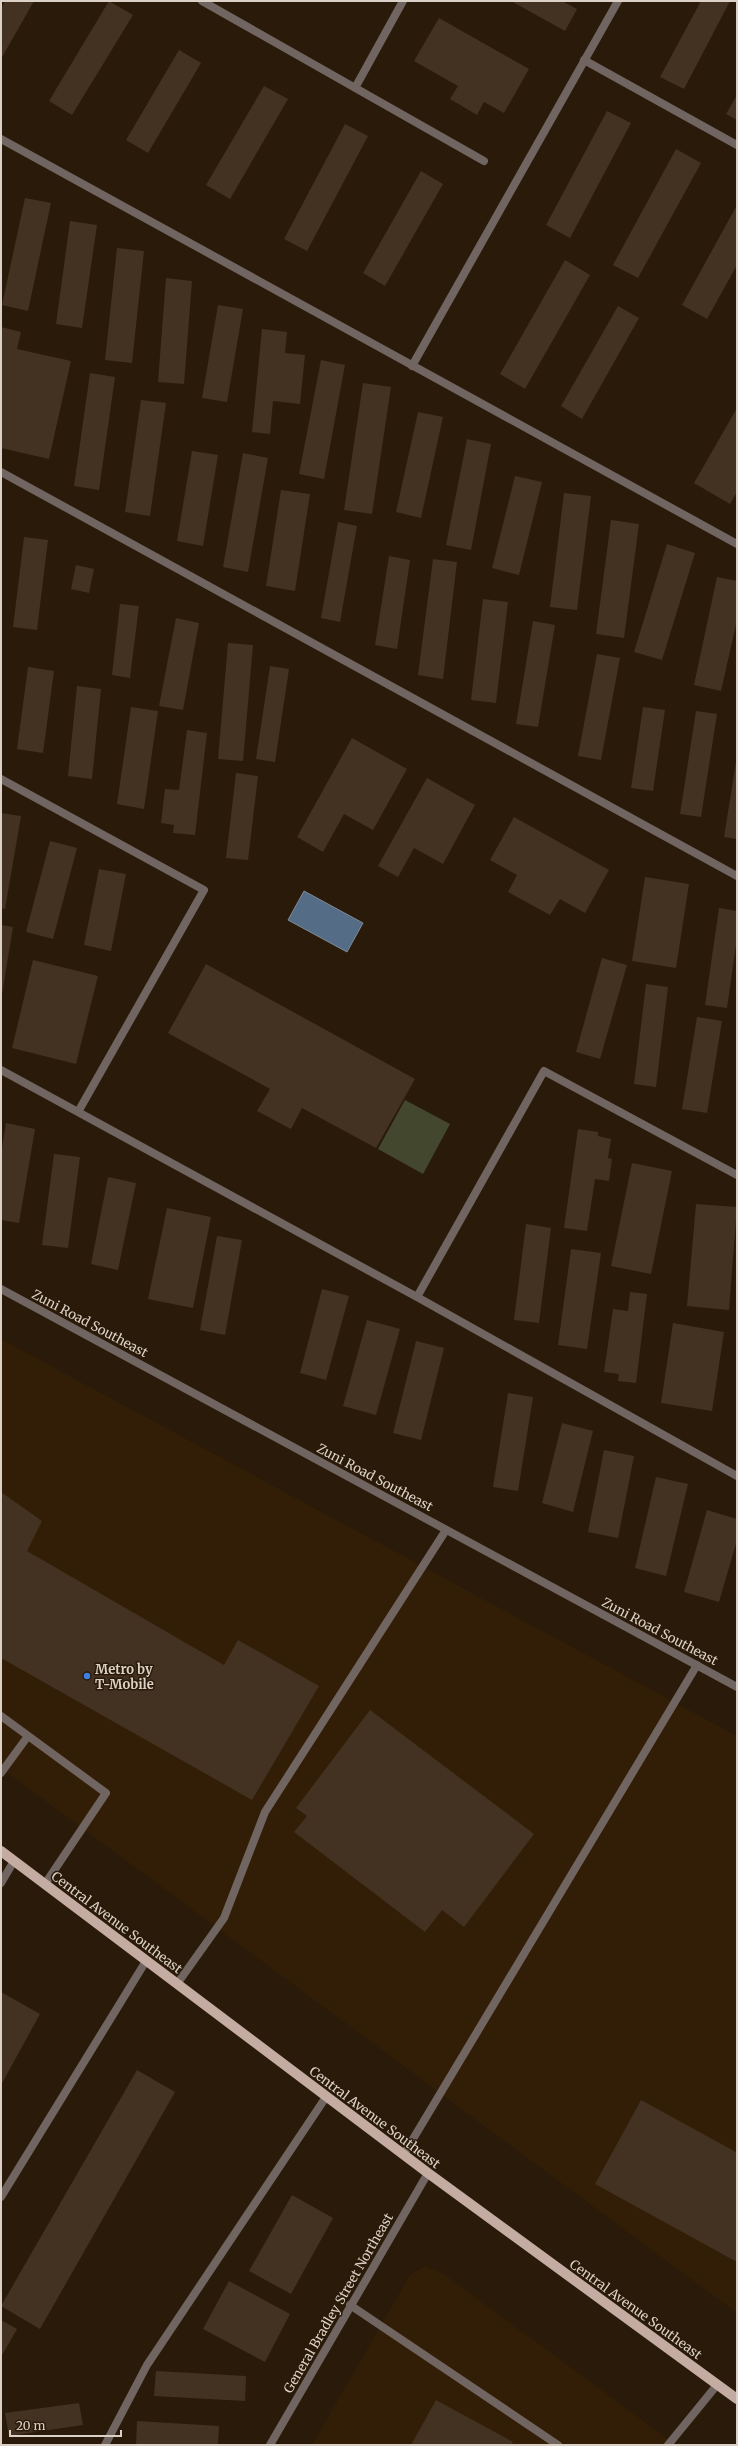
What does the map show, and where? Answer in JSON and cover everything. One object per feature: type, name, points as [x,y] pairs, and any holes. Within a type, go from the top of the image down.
[{"type":"main road","name":"Central Avenue Southeast","points":[[1,1851],[428,2173],[737,2399]]},
{"type":"street","points":[[202,1],[484,161]]},
{"type":"street","points":[[355,88],[403,1]]},
{"type":"street","points":[[412,366],[618,1]]},
{"type":"street","points":[[584,60],[737,145]]},
{"type":"street","points":[[1,139],[737,544]]},
{"type":"street","points":[[1,472],[737,876]]},
{"type":"street","points":[[1,779],[204,890],[78,1112]]},
{"type":"street","points":[[1,1070],[417,1297],[737,1476]]},
{"type":"street","points":[[417,1297],[544,1070],[737,1175]]},
{"type":"street","name":"Zuni Road Southeast","points":[[1,1289],[737,1687]]},
{"type":"street","points":[[177,1984],[224,1918],[265,1812],[446,1530]]},
{"type":"street","points":[[404,2154],[697,1665]]},
{"type":"street","points":[[1,1716],[106,1793],[45,1884]]},
{"type":"street","points":[[1,1773],[28,1736]]},
{"type":"street","points":[[1,1883],[14,1861]]},
{"type":"street","points":[[1,2197],[146,1961]]},
{"type":"street","points":[[105,2445],[147,2365],[326,2097]]},
{"type":"street","name":"General Bradley Street Northeast","points":[[270,2445],[428,2173]]},
{"type":"street","points":[[350,2305],[558,2445]]},
{"type":"street","points":[[668,2445],[717,2384]]},
{"type":"shaded area","points":[[1,1339],[737,1736],[737,2313],[1,1768]]},
{"type":"shaded area","points":[[425,2266],[444,2274],[676,2445],[312,2445],[410,2275]]},
{"type":"green space","points":[[405,1100],[450,1124],[423,1174],[378,1149]]},
{"type":"water","points":[[304,891],[363,923],[347,952],[288,920]]},
{"type":"building","points":[[5,1],[34,1],[1,59],[1,9]]},
{"type":"building","points":[[109,1],[133,15],[72,115],[49,101]]},
{"type":"building","points":[[511,1],[562,1],[577,9],[565,31]]},
{"type":"building","points":[[701,1],[730,1],[684,89],[660,77]]},
{"type":"building","points":[[439,18],[529,69],[504,113],[484,102],[477,115],[450,99],[458,86],[414,61]]},
{"type":"building","points":[[179,50],[201,63],[148,153],[126,140]]},
{"type":"building","points":[[264,86],[288,99],[230,199],[206,185]]},
{"type":"building","points":[[737,95],[737,120],[726,114]]},
{"type":"building","points":[[607,111],[631,123],[570,238],[546,225]]},
{"type":"building","points":[[345,124],[368,136],[307,251],[284,239]]},
{"type":"building","points":[[676,149],[701,163],[638,278],[613,265]]},
{"type":"building","points":[[421,171],[443,184],[385,286],[363,273]]},
{"type":"building","points":[[25,198],[51,203],[28,311],[2,305]]},
{"type":"building","points":[[737,205],[737,265],[707,319],[682,305]]},
{"type":"building","points":[[70,221],[97,225],[82,328],[56,324]]},
{"type":"building","points":[[117,248],[144,251],[132,363],[105,360]]},
{"type":"building","points":[[565,260],[590,275],[525,389],[500,374]]},
{"type":"building","points":[[166,278],[192,281],[184,384],[158,382]]},
{"type":"building","points":[[218,305],[243,309],[227,402],[202,398]]},
{"type":"building","points":[[618,306],[639,318],[582,419],[561,406]]},
{"type":"building","points":[[1,327],[21,332],[17,349],[71,361],[49,459],[1,448]]},
{"type":"building","points":[[262,329],[287,332],[285,353],[305,355],[300,404],[273,401],[270,434],[252,432]]},
{"type":"building","points":[[321,360],[345,365],[324,479],[299,474]]},
{"type":"building","points":[[90,373],[115,377],[99,490],[74,486]]},
{"type":"building","points":[[363,383],[391,387],[372,514],[344,510]]},
{"type":"building","points":[[141,400],[166,403],[150,516],[125,512]]},
{"type":"building","points":[[737,408],[737,492],[730,504],[694,483]]},
{"type":"building","points":[[418,412],[443,417],[421,518],[396,512]]},
{"type":"building","points":[[467,439],[491,444],[471,550],[446,545]]},
{"type":"building","points":[[192,451],[218,455],[203,546],[177,541]]},
{"type":"building","points":[[243,453],[268,458],[248,572],[223,567]]},
{"type":"building","points":[[515,476],[542,482],[519,575],[492,568]]},
{"type":"building","points":[[281,490],[310,494],[295,591],[266,586]]},
{"type":"building","points":[[564,493],[591,496],[577,610],[550,607]]},
{"type":"building","points":[[611,520],[639,524],[624,638],[596,634]]},
{"type":"building","points":[[338,522],[357,526],[340,622],[321,618]]},
{"type":"building","points":[[24,537],[48,540],[37,630],[13,627]]},
{"type":"building","points":[[667,544],[695,553],[662,660],[634,652]]},
{"type":"building","points":[[389,556],[410,560],[397,649],[375,645]]},
{"type":"building","points":[[433,559],[457,562],[443,679],[418,675]]},
{"type":"building","points":[[76,565],[94,569],[89,593],[71,589]]},
{"type":"building","points":[[717,577],[737,581],[737,620],[721,691],[694,685]]},
{"type":"building","points":[[483,599],[508,602],[496,703],[471,700]]},
{"type":"building","points":[[120,604],[139,606],[130,678],[112,675]]},
{"type":"building","points":[[176,618],[199,623],[183,710],[159,706]]},
{"type":"building","points":[[533,621],[555,625],[538,727],[516,724]]},
{"type":"building","points":[[228,643],[253,645],[243,761],[218,759]]},
{"type":"building","points":[[597,654],[620,658],[601,760],[578,756]]},
{"type":"building","points":[[270,666],[289,669],[275,762],[256,759]]},
{"type":"building","points":[[28,667],[54,671],[43,753],[17,749]]},
{"type":"building","points":[[77,686],[101,689],[92,779],[68,776]]},
{"type":"building","points":[[131,707],[158,711],[144,809],[117,804]]},
{"type":"building","points":[[643,707],[665,710],[653,791],[631,788]]},
{"type":"building","points":[[696,711],[717,714],[701,817],[680,814]]},
{"type":"building","points":[[187,730],[207,733],[195,835],[173,833],[174,825],[161,823],[165,789],[179,790]]},
{"type":"building","points":[[352,738],[407,769],[373,830],[344,814],[323,852],[297,837]]},
{"type":"building","points":[[737,762],[737,839],[724,837]]},
{"type":"building","points":[[236,773],[258,776],[248,860],[226,858]]},
{"type":"building","points":[[427,778],[475,805],[443,864],[414,848],[398,877],[378,866]]},
{"type":"building","points":[[1,813],[21,816],[5,909],[1,908]]},
{"type":"building","points":[[514,817],[609,870],[585,913],[560,899],[550,915],[508,892],[517,875],[490,860]]},
{"type":"building","points":[[50,841],[77,848],[53,939],[26,932]]},
{"type":"building","points":[[99,869],[126,874],[111,951],[84,945]]},
{"type":"building","points":[[645,877],[689,884],[676,968],[632,961]]},
{"type":"building","points":[[719,908],[737,911],[737,938],[727,1008],[705,1005]]},
{"type":"building","points":[[1,925],[13,927],[2,994],[1,994]]},
{"type":"building","points":[[602,958],[627,965],[600,1059],[576,1052]]},
{"type":"building","points":[[33,960],[98,976],[76,1064],[12,1048]]},
{"type":"building","points":[[206,964],[415,1079],[376,1148],[302,1108],[291,1129],[257,1111],[270,1089],[168,1033]]},
{"type":"building","points":[[646,984],[668,987],[656,1087],[634,1084]]},
{"type":"building","points":[[697,1017],[722,1021],[707,1113],[682,1109]]},
{"type":"building","points":[[6,1123],[35,1129],[19,1223],[1,1220],[1,1154]]},
{"type":"building","points":[[578,1129],[598,1132],[598,1136],[611,1139],[608,1158],[612,1159],[609,1181],[595,1179],[587,1231],[564,1228]]},
{"type":"building","points":[[54,1154],[80,1157],[68,1248],[42,1245]]},
{"type":"building","points":[[632,1163],[672,1171],[651,1274],[611,1266]]},
{"type":"building","points":[[108,1177],[136,1183],[118,1270],[91,1264]]},
{"type":"building","points":[[696,1204],[737,1207],[729,1310],[687,1306]]},
{"type":"building","points":[[167,1208],[211,1217],[193,1308],[148,1299]]},
{"type":"building","points":[[526,1224],[551,1228],[539,1323],[514,1320]]},
{"type":"building","points":[[217,1236],[242,1240],[225,1335],[200,1330]]},
{"type":"building","points":[[571,1249],[601,1253],[587,1349],[558,1345]]},
{"type":"building","points":[[322,1289],[349,1296],[326,1380],[300,1373]]},
{"type":"building","points":[[630,1292],[647,1294],[636,1383],[618,1381],[619,1374],[604,1372],[613,1309],[628,1311]]},
{"type":"building","points":[[367,1320],[400,1329],[376,1415],[343,1406]]},
{"type":"building","points":[[673,1323],[724,1332],[712,1411],[661,1403]]},
{"type":"building","points":[[416,1341],[444,1348],[421,1440],[393,1433]]},
{"type":"building","points":[[508,1393],[533,1397],[518,1491],[493,1487]]},
{"type":"building","points":[[562,1423],[593,1431],[573,1512],[542,1503]]},
{"type":"building","points":[[604,1450],[634,1456],[618,1538],[588,1532]]},
{"type":"building","points":[[656,1477],[688,1484],[666,1576],[635,1568]]},
{"type":"building","points":[[1,1492],[42,1521],[27,1551],[224,1665],[238,1640],[319,1686],[252,1800],[1,1658]]},
{"type":"building","points":[[707,1510],[737,1519],[737,1540],[719,1602],[684,1592]]},
{"type":"building","points":[[370,1710],[534,1834],[464,1927],[442,1910],[425,1932],[294,1832],[307,1816],[296,1808]]},
{"type":"building","points":[[1,1992],[40,2014],[1,2085]]},
{"type":"building","points":[[137,2070],[175,2092],[40,2329],[1,2306]]},
{"type":"building","points":[[641,2100],[736,2152],[737,2150],[737,2262],[595,2184]]},
{"type":"building","points":[[292,2195],[333,2218],[291,2294],[249,2271]]},
{"type":"building","points":[[229,2281],[290,2314],[265,2362],[203,2329]]},
{"type":"building","points":[[1,2320],[17,2329],[1,2357]]},
{"type":"building","points":[[156,2371],[246,2376],[245,2401],[154,2396]]},
{"type":"building","points":[[436,2400],[513,2442],[511,2445],[411,2445]]},
{"type":"building","points":[[79,2403],[83,2425],[9,2436],[5,2413]]},
{"type":"building","points":[[137,2421],[219,2426],[218,2445],[136,2445]]},
{"type":"place","name":"Metro by T-Mobile","points":[[87,1676]]}]
